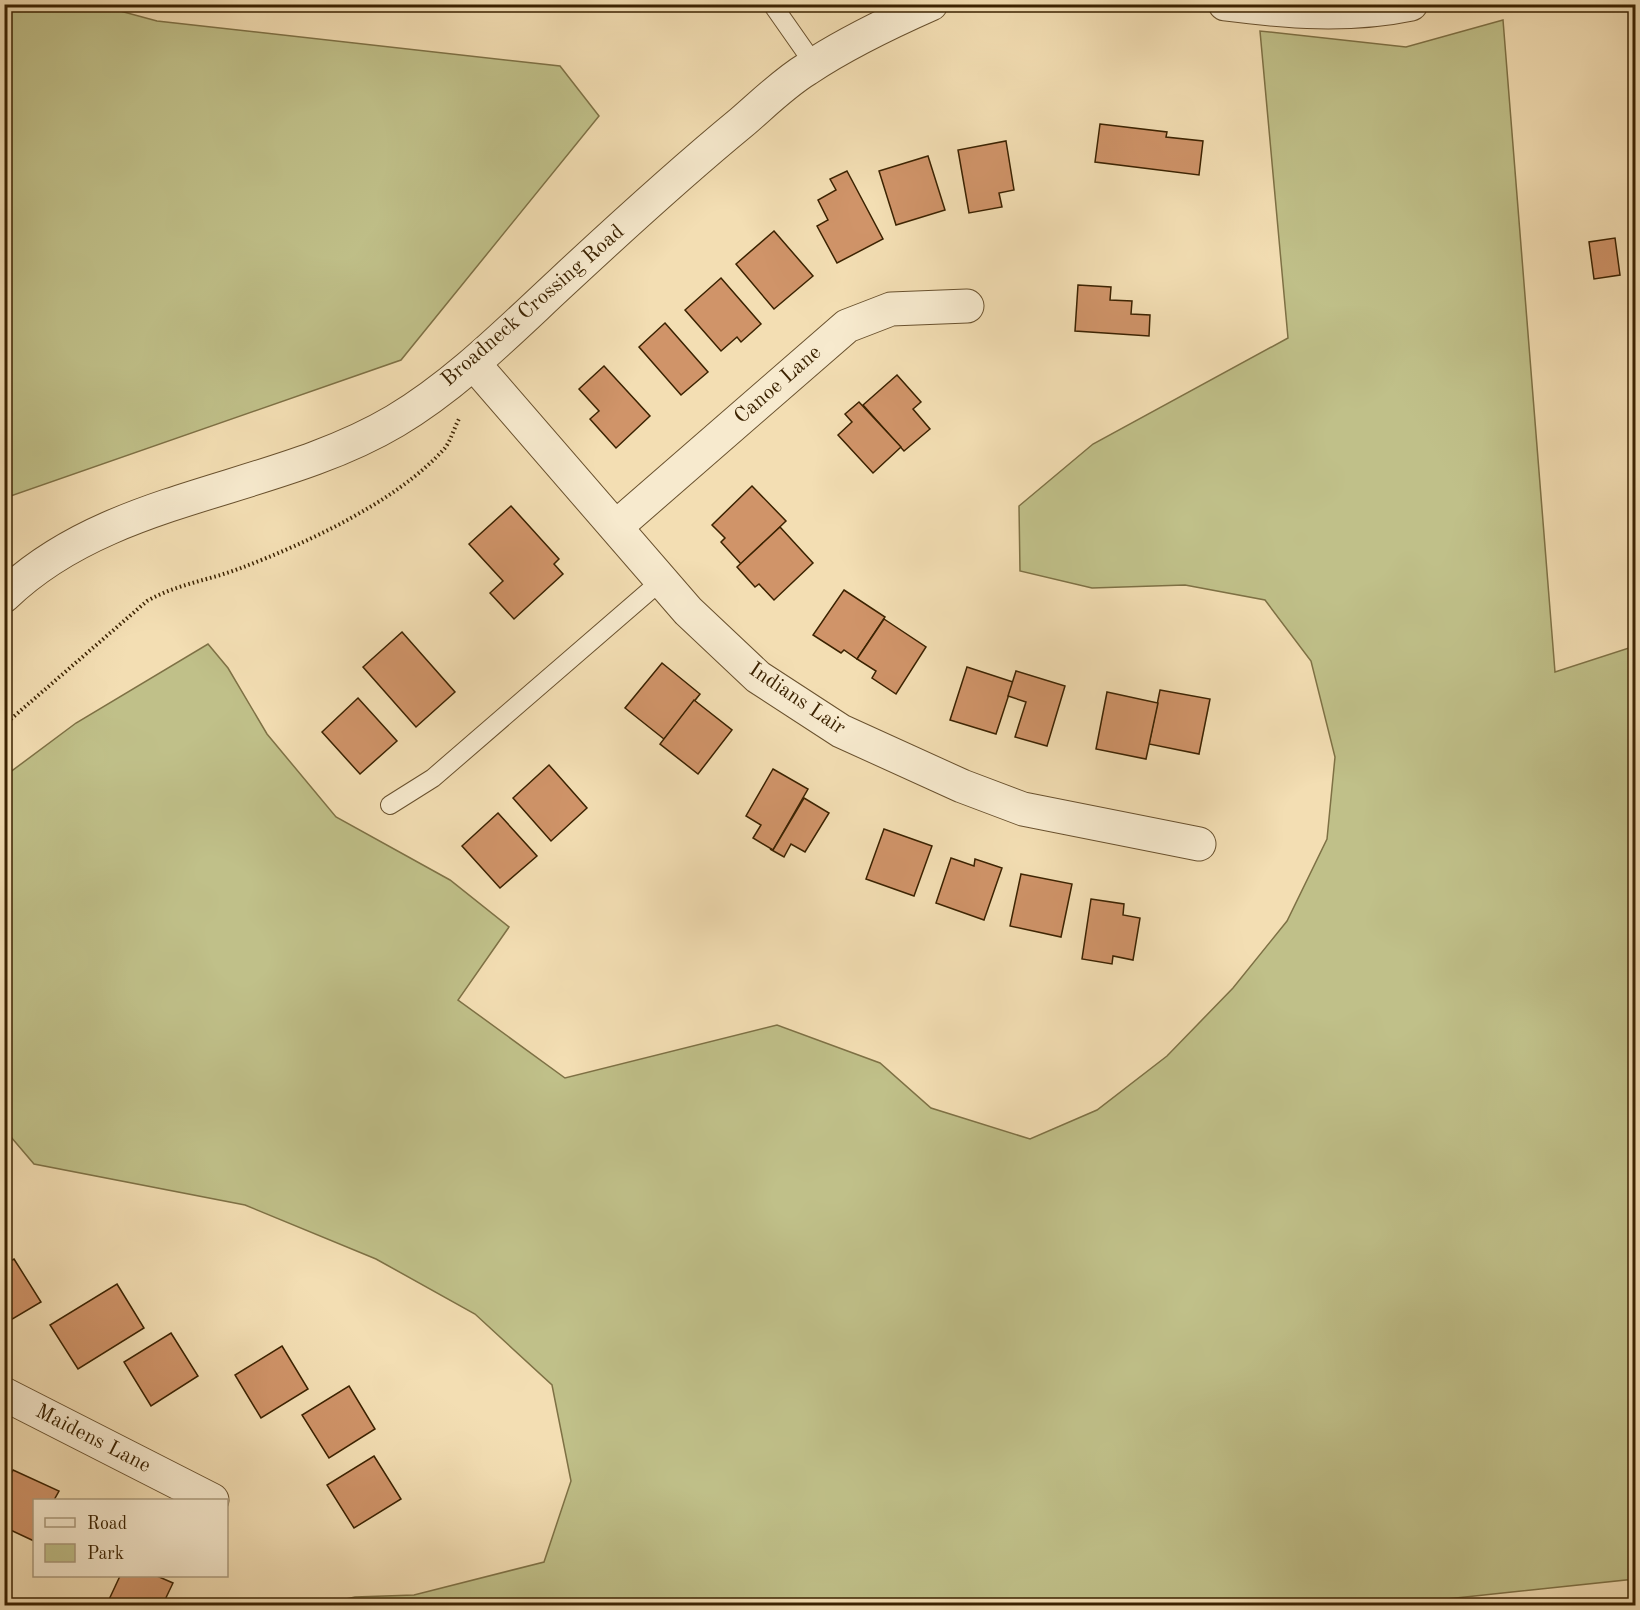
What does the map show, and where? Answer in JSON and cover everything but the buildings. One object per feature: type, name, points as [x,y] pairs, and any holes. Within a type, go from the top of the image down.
[{"type":"street","name":"Broadneck Crossing Road","points":[[4,596],[18,583],[99,533],[204,492],[332,454],[396,420],[474,363],[712,146],[814,64],[879,27],[931,4]]},
{"type":"street","points":[[1225,4],[1293,13],[1363,11],[1411,4]]},
{"type":"street","name":"Canoe Lane","points":[[617,526],[846,326],[891,309],[967,306]]},
{"type":"street","name":"Indians Lair","points":[[474,363],[688,611],[758,677],[841,731],[963,786],[1023,809],[1199,844]]},
{"type":"street","name":"Maidens Lane","points":[[4,1394],[208,1499]]},
{"type":"lane","points":[[772,4],[814,64]]},
{"type":"lane","points":[[390,805],[433,778],[662,580]]},
{"type":"path","points":[[4,725],[147,601],[168,589],[240,569],[379,502],[422,471],[447,446],[461,414]]},
{"type":"green space","points":[[4,5],[98,5],[157,21],[560,66],[599,116],[401,360],[5,498]]},
{"type":"green space","points":[[1503,20],[1555,672],[1635,646],[1635,1579],[1381,1606],[319,1605],[355,1597],[414,1595],[544,1562],[571,1481],[552,1385],[475,1314],[376,1259],[245,1205],[34,1164],[5,1130],[5,776],[76,723],[208,644],[228,668],[267,734],[336,817],[450,880],[509,927],[458,1000],[565,1078],[777,1025],[880,1063],[931,1108],[1030,1139],[1097,1110],[1167,1056],[1233,988],[1287,921],[1327,839],[1335,757],[1311,661],[1265,600],[1185,585],[1092,588],[1020,571],[1019,506],[1093,444],[1288,338],[1260,31],[1406,47]]}]
